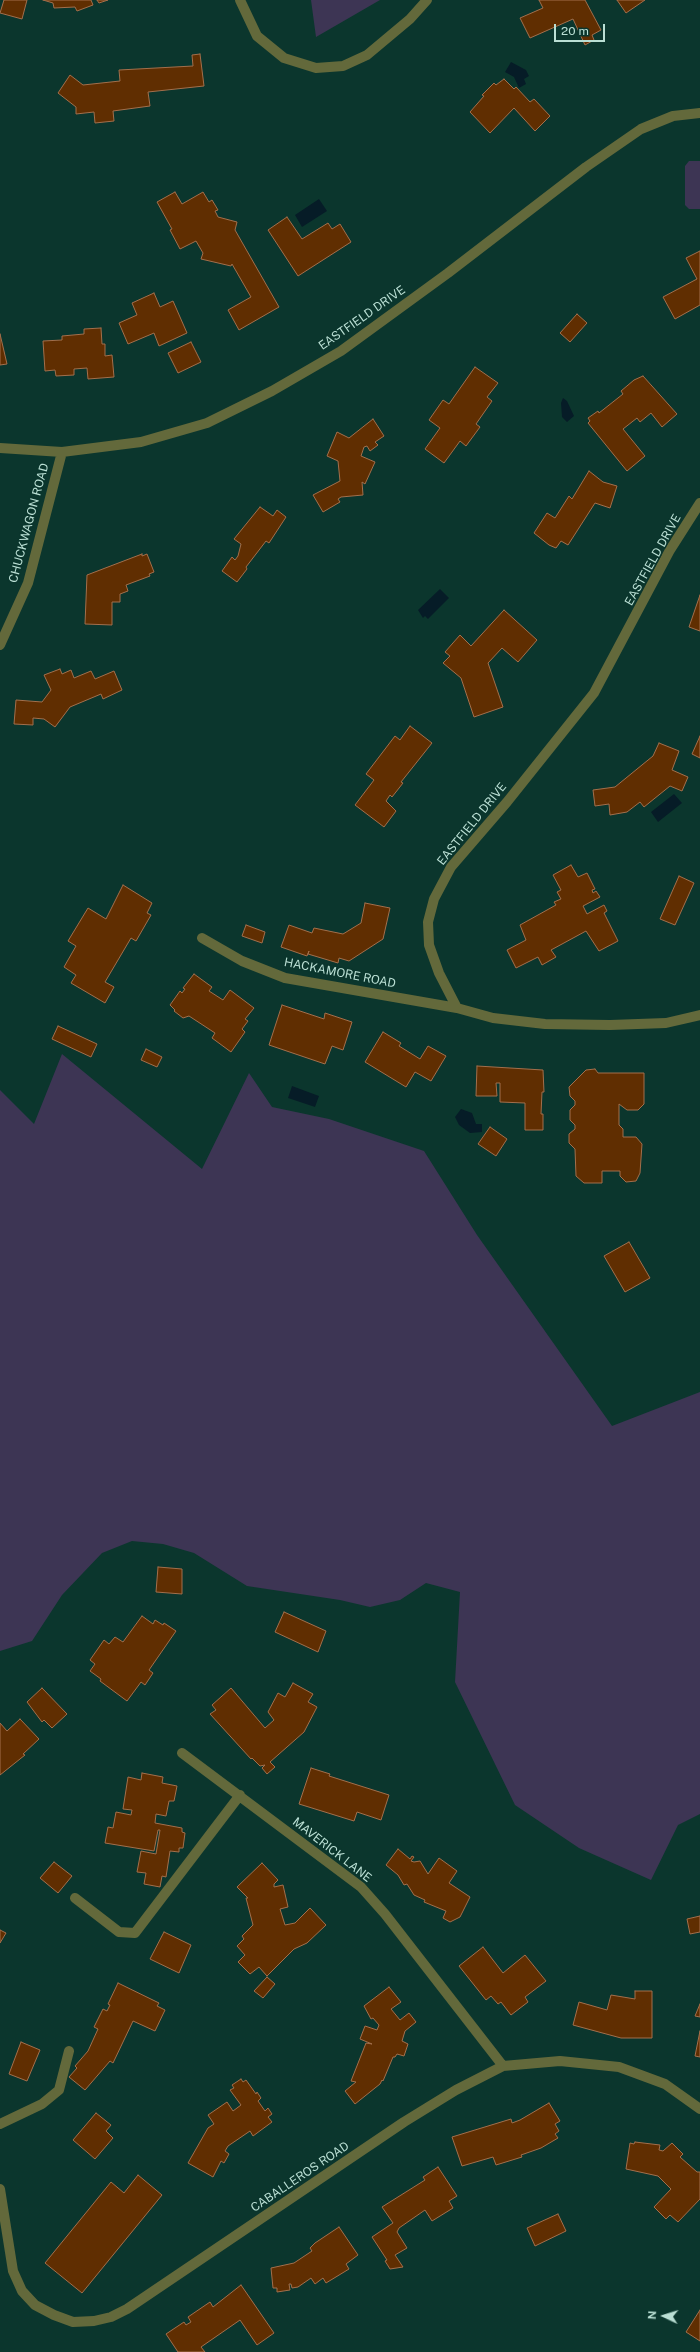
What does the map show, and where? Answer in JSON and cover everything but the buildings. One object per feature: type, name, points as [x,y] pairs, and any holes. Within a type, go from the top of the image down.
[{"type":"street","points":[[240,0],[257,36],[284,58],[316,68],[342,66],[368,55],[410,19],[427,0]]},
{"type":"street","name":"EASTFIELD DRIVE","points":[[0,448],[62,452],[141,442],[207,423],[272,391],[356,340],[617,144],[641,129],[673,116],[700,113]]},
{"type":"street","name":"CHUCKWAGON ROAD","points":[[0,645],[28,583],[62,452]]},
{"type":"street","name":"EASTFIELD DRIVE","points":[[457,1008],[439,973],[429,945],[428,922],[434,899],[451,867],[507,802],[594,693],[670,550],[700,503]]},
{"type":"street","name":"HACKAMORE ROAD","points":[[202,938],[242,961],[286,978],[457,1008]]},
{"type":"street","points":[[457,1008],[493,1018],[545,1024],[666,1023],[700,1015]]},
{"type":"street","name":"MAVERICK LANE","points":[[182,1753],[361,1887],[385,1914],[503,2066]]},
{"type":"street","points":[[75,1898],[119,1932],[135,1933],[240,1795]]},
{"type":"street","points":[[0,2124],[42,2104],[59,2090],[69,2051]]},
{"type":"street","name":"CABALLEROS ROAD","points":[[0,2189],[12,2271],[22,2291],[35,2305],[54,2316],[73,2322],[94,2321],[111,2317],[127,2309],[404,2122],[456,2090],[503,2066],[560,2061],[619,2067],[665,2084],[700,2109]]},
{"type":"shaded area","points":[[311,0],[380,0],[316,37]]},
{"type":"shaded area","points":[[689,161],[700,161],[700,209],[689,209],[685,205],[685,166]]},
{"type":"shaded area","points":[[62,1054],[202,1169],[249,1073],[272,1107],[329,1119],[424,1151],[477,1235],[612,1426],[700,1392],[700,1814],[678,1825],[651,1880],[579,1848],[515,1805],[455,1682],[460,1592],[426,1583],[400,1600],[370,1607],[340,1600],[247,1586],[194,1553],[163,1544],[132,1541],[102,1553],[62,1595],[32,1641],[0,1651],[0,1090],[34,1124]]},
{"type":"water","points":[[511,62],[526,70],[529,76],[524,79],[526,84],[519,88],[514,77],[505,72]]},
{"type":"water","points":[[319,199],[327,211],[302,227],[295,215]]},
{"type":"water","points":[[563,398],[567,401],[574,416],[567,422],[562,417],[561,403]]},
{"type":"water","points":[[440,589],[449,598],[428,619],[425,616],[423,618],[418,610]]},
{"type":"water","points":[[674,794],[682,803],[658,822],[651,812]]},
{"type":"water","points":[[292,1086],[319,1096],[315,1107],[288,1098]]},
{"type":"water","points":[[461,1109],[472,1113],[476,1124],[482,1124],[482,1132],[470,1133],[459,1125],[455,1117]]}]
